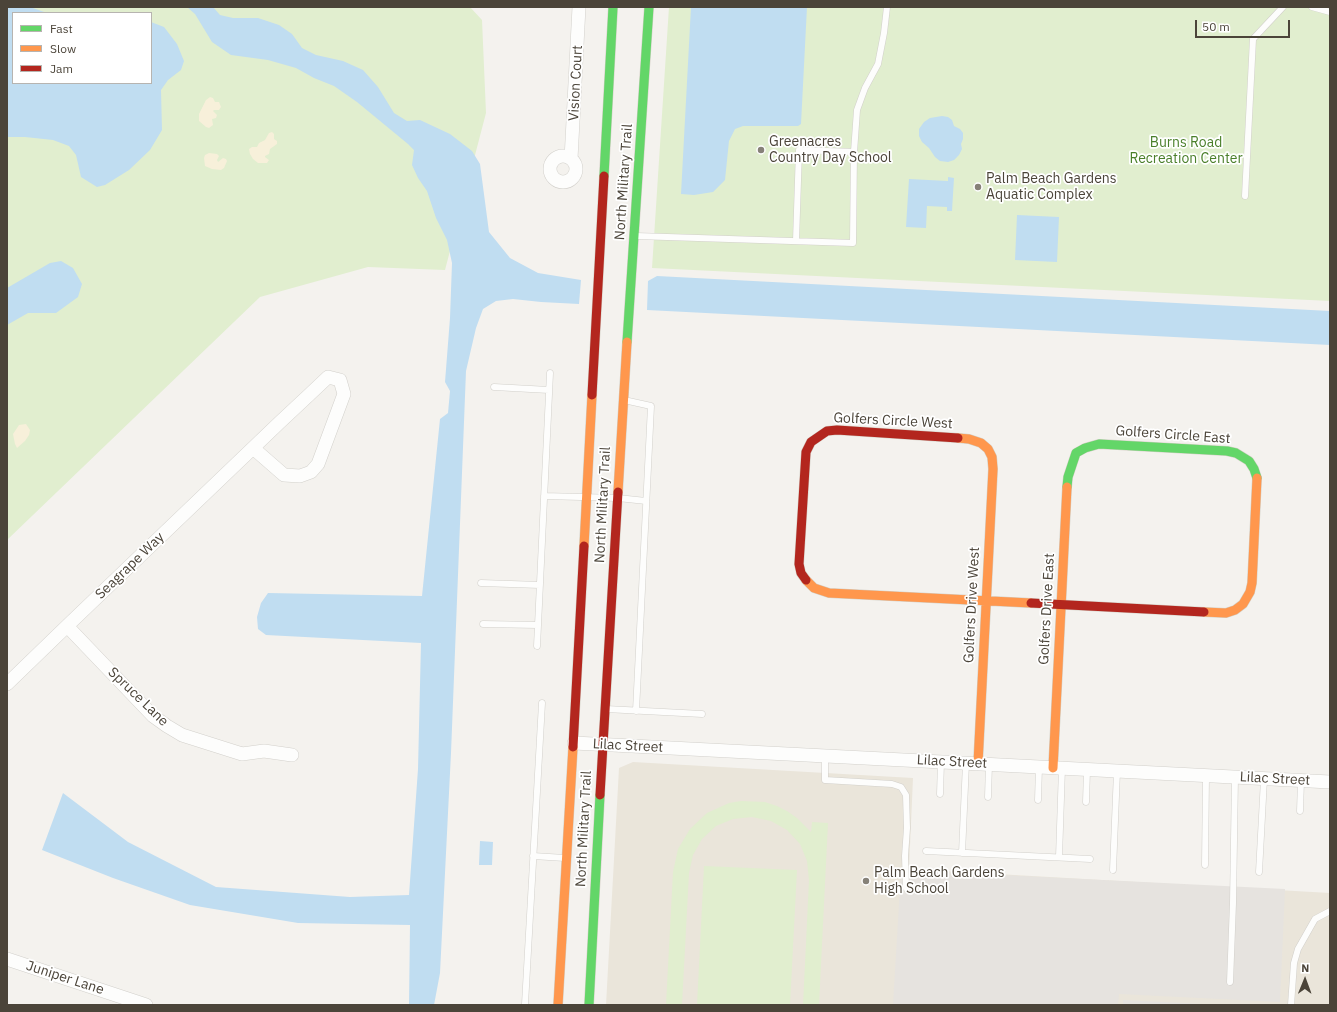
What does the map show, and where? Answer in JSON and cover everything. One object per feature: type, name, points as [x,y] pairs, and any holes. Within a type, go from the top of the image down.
[{"type":"main road","name":"North Military Trail","points":[[558,1005],[574,744],[613,7]]},
{"type":"main road","name":"North Military Trail","points":[[589,1005],[623,400],[649,7]]},
{"type":"main road","name":"Golfers Circle West","points":[[988,449],[981,443],[969,439],[836,430],[827,431],[818,436],[811,442],[804,460],[799,564],[801,573],[807,582],[814,588],[829,593],[1061,605]]},
{"type":"main road","name":"Golfers Circle East","points":[[1061,605],[1226,613],[1235,610],[1243,604],[1250,592],[1252,583],[1257,478],[1249,461],[1236,453],[1227,451],[1098,444],[1085,448],[1076,453]]},
{"type":"main road","name":"Golfers Drive West","points":[[978,763],[993,469],[992,457],[988,449]]},
{"type":"main road","name":"Golfers Drive East","points":[[1058,768],[1061,605],[1068,477],[1076,453]]},
{"type":"street","name":"Vision Court","points":[[571,159],[579,7]]},
{"type":"street","name":"Seagrape Way","points":[[7,684],[253,448],[328,377],[340,380],[344,394],[318,464],[311,472],[300,476],[284,475],[253,448]]},
{"type":"street","name":"Spruce Lane","points":[[67,626],[153,716],[182,735],[242,754],[264,751],[292,755]]},
{"type":"street","name":"Lilac Street","points":[[574,744],[978,763],[1330,782]]},
{"type":"street","name":"Juniper Lane","points":[[7,959],[146,1005]]},
{"type":"lane","points":[[634,236],[853,243],[854,152],[857,110],[865,88],[878,64],[884,34],[887,7]]},
{"type":"lane","points":[[1245,196],[1252,39],[1283,7]]},
{"type":"lane","points":[[1312,7],[1330,12]]},
{"type":"lane","points":[[796,241],[799,150],[854,152]]},
{"type":"lane","points":[[537,646],[550,373]]},
{"type":"lane","points":[[494,387],[549,390]]},
{"type":"lane","points":[[623,400],[651,406],[636,711]]},
{"type":"lane","points":[[544,496],[618,498],[646,501]]},
{"type":"lane","points":[[481,582],[540,585]]},
{"type":"lane","points":[[483,624],[538,625]]},
{"type":"lane","points":[[525,1004],[542,703]]},
{"type":"lane","points":[[605,709],[702,714]]},
{"type":"lane","points":[[825,756],[825,780],[892,784],[901,787],[906,794],[906,888]]},
{"type":"lane","points":[[940,794],[941,762]]},
{"type":"lane","points":[[978,763],[988,797]]},
{"type":"lane","points":[[962,853],[978,763]]},
{"type":"lane","points":[[1038,800],[1039,767]]},
{"type":"lane","points":[[1058,768],[1059,857]]},
{"type":"lane","points":[[1086,802],[1087,770]]},
{"type":"lane","points":[[1114,870],[1117,771]]},
{"type":"lane","points":[[1205,865],[1206,776]]},
{"type":"lane","points":[[1230,982],[1235,777]]},
{"type":"lane","points":[[1259,872],[1264,779]]},
{"type":"lane","points":[[1300,811],[1301,781]]},
{"type":"lane","points":[[926,851],[1090,859]]},
{"type":"lane","points":[[533,856],[567,858]]},
{"type":"lane","points":[[1291,1005],[1294,963],[1298,949],[1315,919],[1330,911]]},
{"type":"shaded area","name":"Palm Beach Gardens High School","points":[[633,762],[913,778],[909,869],[1330,893],[1330,1005],[606,1005],[619,768]]},
{"type":"shaded area","points":[[901,870],[1285,889],[1280,1002],[1119,994],[1118,1005],[893,1005]]},
{"type":"shaded area","points":[[1123,1000],[1222,1005],[1123,1005]]},
{"type":"green space","points":[[7,7],[470,7],[482,20],[486,113],[445,270],[368,267],[260,297],[7,540]]},
{"type":"green space","name":"Burns Road Recreation Center","points":[[669,7],[1330,7],[1330,301],[652,268]]},
{"type":"green space","points":[[741,801],[765,802],[777,806],[797,818],[811,832],[812,822],[828,823],[819,1005],[803,1005],[809,880],[807,861],[800,844],[787,830],[771,821],[752,817],[733,819],[716,826],[702,839],[693,855],[689,873],[682,1005],[666,1005],[673,872],[678,849],[690,829],[707,813],[729,803]]},
{"type":"green space","points":[[704,866],[797,870],[790,1005],[697,1005]]},
{"type":"sand","points":[[210,97],[213,98],[215,102],[219,102],[221,107],[219,110],[213,111],[217,115],[216,118],[212,119],[213,125],[209,128],[199,121],[199,114],[206,100]]},
{"type":"sand","points":[[272,132],[277,144],[270,149],[269,154],[265,156],[269,160],[267,163],[258,163],[253,159],[249,149],[252,147],[257,147],[259,143],[265,140],[269,133]]},
{"type":"sand","points":[[209,153],[217,154],[219,156],[217,160],[218,162],[223,158],[226,159],[227,161],[224,168],[221,170],[212,169],[205,166],[204,158],[205,155]]},
{"type":"sand","points":[[26,424],[30,430],[29,435],[17,448],[13,434],[19,425]]},
{"type":"water","points":[[7,7],[30,7],[44,12],[12,12],[12,84],[152,84],[152,22],[164,27],[177,44],[184,61],[181,70],[168,80],[161,90],[162,130],[150,150],[129,170],[105,185],[97,187],[81,177],[76,155],[69,146],[53,140],[7,137]]},
{"type":"water","points":[[187,7],[213,7],[220,15],[233,18],[258,18],[279,25],[292,34],[302,48],[316,55],[343,61],[363,70],[378,87],[394,113],[407,121],[420,120],[450,134],[472,151],[480,164],[489,232],[510,258],[538,273],[581,280],[579,304],[513,299],[496,301],[483,309],[476,328],[466,371],[451,753],[440,973],[434,1005],[409,1005],[410,925],[298,923],[190,905],[113,878],[42,850],[63,793],[128,842],[216,887],[350,897],[409,895],[418,769],[421,643],[266,635],[258,629],[257,617],[261,603],[268,593],[422,596],[440,419],[448,413],[450,391],[445,382],[450,318],[452,263],[447,240],[436,218],[427,191],[418,178],[412,165],[414,150],[408,144],[357,102],[334,86],[314,78],[296,68],[268,60],[231,55],[212,42],[195,14]]},
{"type":"water","points":[[691,7],[807,7],[801,124],[798,126],[743,126],[735,129],[729,141],[725,180],[713,192],[694,195],[681,194]]},
{"type":"water","points":[[942,116],[948,117],[952,120],[954,126],[960,129],[963,133],[961,144],[962,149],[959,155],[954,160],[948,162],[940,161],[935,157],[929,148],[922,142],[919,136],[919,129],[924,122],[930,118]]},
{"type":"water","points":[[948,177],[954,178],[952,211],[947,211],[947,207],[927,206],[926,228],[906,227],[909,179],[948,181]]},
{"type":"water","points":[[1017,215],[1059,217],[1057,262],[1015,260]]},
{"type":"water","points":[[61,261],[73,268],[82,284],[78,297],[56,313],[28,313],[7,325],[7,288],[50,263]]},
{"type":"water","points":[[657,276],[1330,311],[1330,345],[647,310],[648,281]]},
{"type":"water","points":[[480,841],[493,842],[492,865],[479,865]]},
{"type":"traffic: fast","points":[[604,176],[613,7]]},
{"type":"traffic: fast","points":[[627,342],[649,7]]},
{"type":"traffic: fast","points":[[1067,487],[1068,477],[1076,453],[1085,448],[1099,444],[1227,451],[1236,453],[1249,461],[1257,478]]},
{"type":"traffic: fast","points":[[589,1005],[600,795]]},
{"type":"traffic: slow","points":[[618,492],[627,342]]},
{"type":"traffic: slow","points":[[584,546],[592,395]]},
{"type":"traffic: slow","points":[[958,438],[969,439],[981,443],[988,449],[992,457],[993,469],[978,763]]},
{"type":"traffic: slow","points":[[1204,612],[1226,613],[1235,610],[1243,604],[1250,592],[1252,583],[1257,478]]},
{"type":"traffic: slow","points":[[1053,768],[1067,487]]},
{"type":"traffic: slow","points":[[806,580],[814,588],[829,593],[1031,603]]},
{"type":"traffic: slow","points":[[558,1005],[573,747]]},
{"type":"traffic: jam","points":[[592,395],[604,176]]},
{"type":"traffic: jam","points":[[806,580],[801,573],[799,564],[806,452],[811,442],[827,431],[837,430],[958,438]]},
{"type":"traffic: jam","points":[[600,795],[618,492]]},
{"type":"traffic: jam","points":[[573,747],[584,546]]},
{"type":"traffic: jam","points":[[1031,603],[1204,612]]},
{"type":"place","name":"Greenacres Country Day School","points":[[761,150]]},
{"type":"place","name":"Palm Beach Gardens Aquatic Complex","points":[[978,187]]},
{"type":"place","name":"Palm Beach Gardens High School","points":[[866,881]]}]
